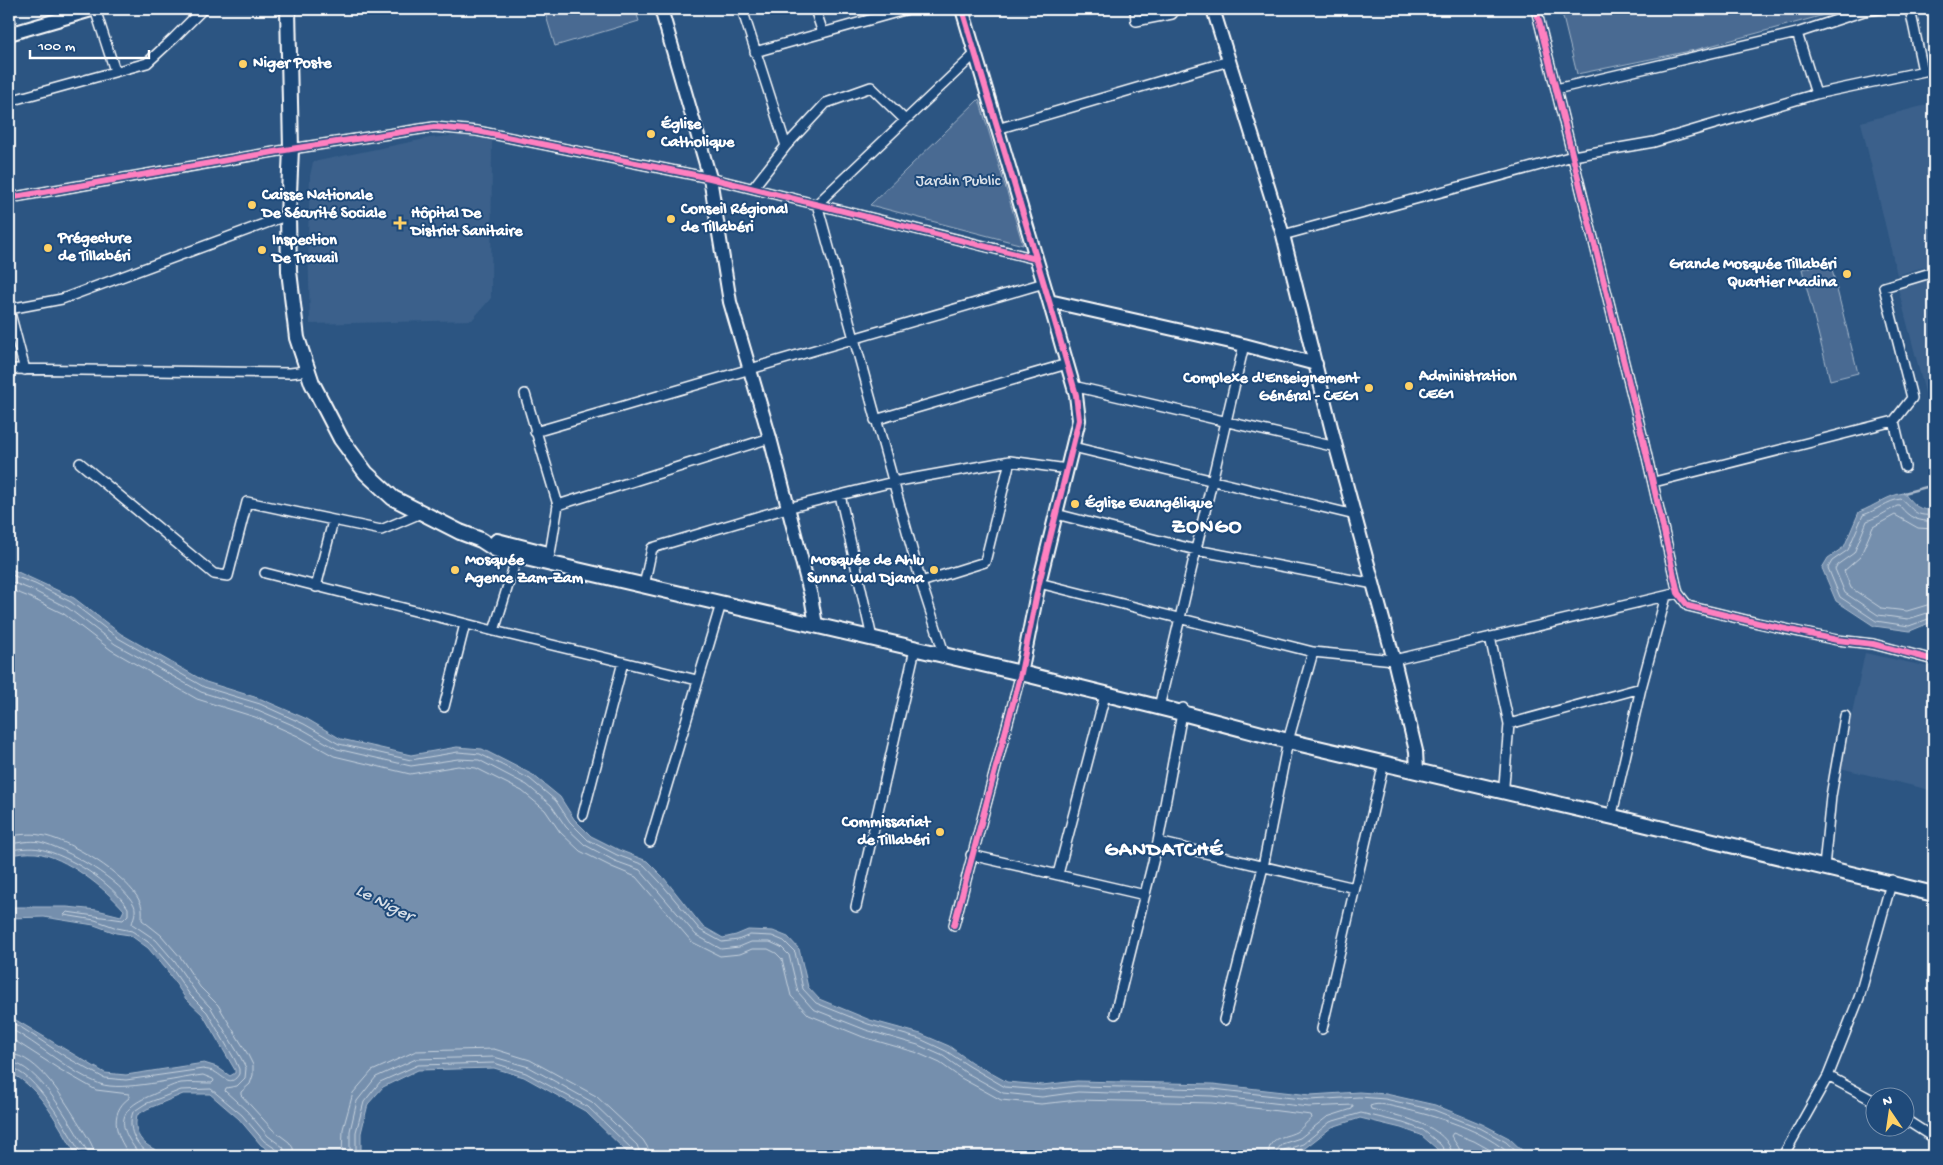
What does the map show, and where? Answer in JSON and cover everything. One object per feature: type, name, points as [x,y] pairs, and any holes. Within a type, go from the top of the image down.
[{"type":"main road","points":[[288,9],[291,149],[288,215],[289,271],[297,338],[307,371],[321,403],[341,439],[366,473],[393,498],[482,540],[495,550],[721,604],[815,621]]},
{"type":"main road","points":[[482,540],[550,554],[645,581],[943,650],[1160,703],[1384,763],[1417,767],[1504,785],[1613,810],[1825,864]]},
{"type":"main road","points":[[872,635],[915,649],[1022,670],[1105,695],[1182,710]]},
{"type":"main road","points":[[1289,738],[1892,880],[1934,888]]},
{"type":"main road","points":[[1892,880],[1934,894]]},
{"type":"street","points":[[9,15],[11,33],[95,9],[115,71]]},
{"type":"street","points":[[9,101],[147,63],[203,9]]},
{"type":"street","points":[[661,9],[710,178],[730,302],[748,370],[770,438],[811,596],[815,621]]},
{"type":"street","points":[[742,9],[786,146]]},
{"type":"street","points":[[815,9],[823,33]]},
{"type":"street","points":[[755,52],[908,9]]},
{"type":"street","points":[[954,925],[971,855],[1022,670],[1039,583],[1079,420],[1073,386],[1044,283],[962,9]]},
{"type":"street","points":[[1135,9],[1136,21],[1172,14],[1176,9]]},
{"type":"street","points":[[1213,9],[1283,236],[1336,447],[1394,660],[1416,751],[1417,767]]},
{"type":"street","points":[[1536,9],[1654,482],[1678,593],[1688,606],[1838,640],[1873,644],[1934,660]]},
{"type":"street","points":[[1556,89],[1797,33],[1864,11],[1879,9]]},
{"type":"street","points":[[1910,9],[1923,71]]},
{"type":"street","points":[[1797,33],[1816,94]]},
{"type":"street","points":[[816,204],[975,54]]},
{"type":"street","points":[[997,129],[1229,61]]},
{"type":"street","points":[[1283,236],[1573,156],[1654,142],[1816,94],[1934,68]]},
{"type":"street","points":[[753,188],[786,146],[826,103],[871,88],[905,120]]},
{"type":"street","points":[[9,198],[291,149],[434,127],[477,131],[710,178],[1036,259]]},
{"type":"street","points":[[816,204],[921,582],[943,650]]},
{"type":"street","points":[[26,370],[9,309],[62,299],[288,215]]},
{"type":"street","points":[[1654,482],[1894,421],[1912,398],[1884,287],[1934,272]]},
{"type":"street","points":[[535,432],[1044,283]]},
{"type":"street","points":[[1049,301],[1244,345],[1316,364]]},
{"type":"street","points":[[1160,703],[1244,345]]},
{"type":"street","points":[[875,420],[1067,364]]},
{"type":"street","points":[[9,369],[307,371]]},
{"type":"street","points":[[1073,386],[1336,447]]},
{"type":"street","points":[[525,394],[558,505],[550,554]]},
{"type":"street","points":[[1894,421],[1905,467]]},
{"type":"street","points":[[558,505],[770,438]]},
{"type":"street","points":[[1073,447],[1355,515]]},
{"type":"street","points":[[645,581],[652,548],[787,508],[893,482],[1010,461],[1067,469]]},
{"type":"street","points":[[921,582],[985,562],[1010,461]]},
{"type":"street","points":[[80,463],[214,574],[228,576],[247,502],[333,522],[382,530],[421,512]]},
{"type":"street","points":[[840,495],[872,635]]},
{"type":"street","points":[[1056,514],[1196,550],[1374,584]]},
{"type":"street","points":[[316,587],[333,522]]},
{"type":"street","points":[[494,631],[517,556]]},
{"type":"street","points":[[266,573],[316,587],[697,680]]},
{"type":"street","points":[[1039,583],[1313,652],[1394,660],[1678,593]]},
{"type":"street","points":[[1613,810],[1641,688],[1666,596]]},
{"type":"street","points":[[650,842],[721,604]]},
{"type":"street","points":[[444,707],[466,624]]},
{"type":"street","points":[[1490,637],[1509,724],[1504,785]]},
{"type":"street","points":[[856,907],[915,649]]},
{"type":"street","points":[[1224,1020],[1263,867],[1289,738],[1313,652]]},
{"type":"street","points":[[583,815],[623,662]]},
{"type":"street","points":[[1509,724],[1641,688]]},
{"type":"street","points":[[1058,874],[1105,695]]},
{"type":"street","points":[[1115,1014],[1158,842],[1182,710]]},
{"type":"street","points":[[1825,864],[1831,796],[1845,716]]},
{"type":"street","points":[[1322,1029],[1384,763]]},
{"type":"street","points":[[1158,842],[1355,888]]},
{"type":"street","points":[[971,855],[1145,894]]},
{"type":"street","points":[[1783,1156],[1828,1076],[1858,998],[1892,880]]},
{"type":"street","points":[[1828,1076],[1866,1097]]},
{"type":"street","points":[[1916,1126],[1934,1138]]},
{"type":"shaded area","points":[[1934,103],[1934,264],[1897,275],[1861,122]]},
{"type":"shaded area","name":"Hôpital De District Sanitaire","points":[[469,136],[492,141],[491,298],[472,320],[310,324],[308,238],[310,176],[313,162],[430,138]]},
{"type":"shaded area","points":[[1934,278],[1934,402],[1928,404],[1898,288]]},
{"type":"shaded area","points":[[1865,653],[1934,668],[1934,791],[1840,768]]},
{"type":"green space","points":[[544,9],[635,9],[639,21],[555,46]]},
{"type":"green space","points":[[1561,9],[1846,9],[1695,50],[1577,74]]},
{"type":"green space","name":"Jardin Public","points":[[979,99],[1023,245],[870,205]]},
{"type":"green space","points":[[1830,262],[1858,373],[1830,380],[1802,269]]},
{"type":"water","points":[[1904,493],[1917,506],[1934,510],[1934,621],[1910,631],[1874,626],[1836,601],[1822,568],[1828,558],[1844,547],[1859,512],[1892,496]]},
{"type":"water","name":"Le Niger","points":[[9,568],[74,598],[121,634],[206,682],[261,699],[307,719],[341,739],[411,755],[457,747],[482,749],[533,775],[560,797],[574,819],[591,836],[647,861],[664,878],[702,926],[723,938],[748,930],[773,931],[788,937],[799,949],[808,987],[819,999],[870,1020],[921,1034],[949,1046],[971,1062],[1007,1082],[1042,1085],[1077,1081],[1213,1084],[1310,1095],[1359,1092],[1386,1094],[1435,1105],[1482,1124],[1509,1138],[1528,1156],[1442,1156],[1421,1135],[1360,1118],[1332,1127],[1305,1148],[1280,1156],[631,1156],[585,1111],[524,1077],[494,1068],[418,1070],[383,1087],[368,1104],[361,1133],[361,1156],[278,1156],[261,1145],[239,1119],[210,1094],[183,1094],[137,1115],[137,1131],[144,1143],[171,1156],[77,1156],[49,1109],[31,1088],[9,1072],[9,1016],[105,1073],[126,1075],[204,1063],[217,1067],[230,1076],[235,1073],[235,1070],[203,1015],[186,999],[166,969],[148,948],[130,935],[116,933],[94,925],[44,917],[9,918],[9,907],[67,907],[97,910],[121,916],[124,910],[96,884],[59,860],[36,853],[9,855]]},
{"type":"waterway","points":[[1904,493],[1934,485]]},
{"type":"cycle path","points":[[954,925],[1021,673],[1039,583],[1079,420],[1076,395],[962,9]]},
{"type":"cycle path","points":[[1536,9],[1642,435],[1678,593],[1688,606],[1837,640],[1873,644],[1934,660]]},
{"type":"cycle path","points":[[9,198],[291,149],[434,127],[477,131],[710,178],[1036,259]]},
{"type":"place","name":"Niger Poste","points":[[243,64]]},
{"type":"place","name":"Église Catholique","points":[[651,134]]},
{"type":"place","name":"Caisse Nationale De Sécurité Sociale","points":[[252,205]]},
{"type":"place","name":"Conseil Régional de Tillabéri","points":[[671,219]]},
{"type":"place","name":"Hôpital De District Sanitaire","points":[[400,223]]},
{"type":"place","name":"Prégecture de Tillabéri","points":[[48,248]]},
{"type":"place","name":"Inspection De Travail","points":[[262,250]]},
{"type":"place","name":"Grande Mosquée Tillabéri Quartier Madina","points":[[1847,274]]},
{"type":"place","name":"Administration CEG1","points":[[1409,386]]},
{"type":"place","name":"Complexe d'Enseignement Général - CEG1","points":[[1369,388]]},
{"type":"place","name":"Église Evangélique","points":[[1075,504]]},
{"type":"place","name":"Mosquée Agence Zam-Zam","points":[[455,570]]},
{"type":"place","name":"Mosquée de Ahlu Sunna Wal Djama","points":[[934,570]]},
{"type":"place","name":"Commissariat de Tillabéri","points":[[940,832]]},
{"type":"district","name":"ZONGO","points":[[1207,528]]},
{"type":"district","name":"GANDATCHÉ","points":[[1164,851]]}]
